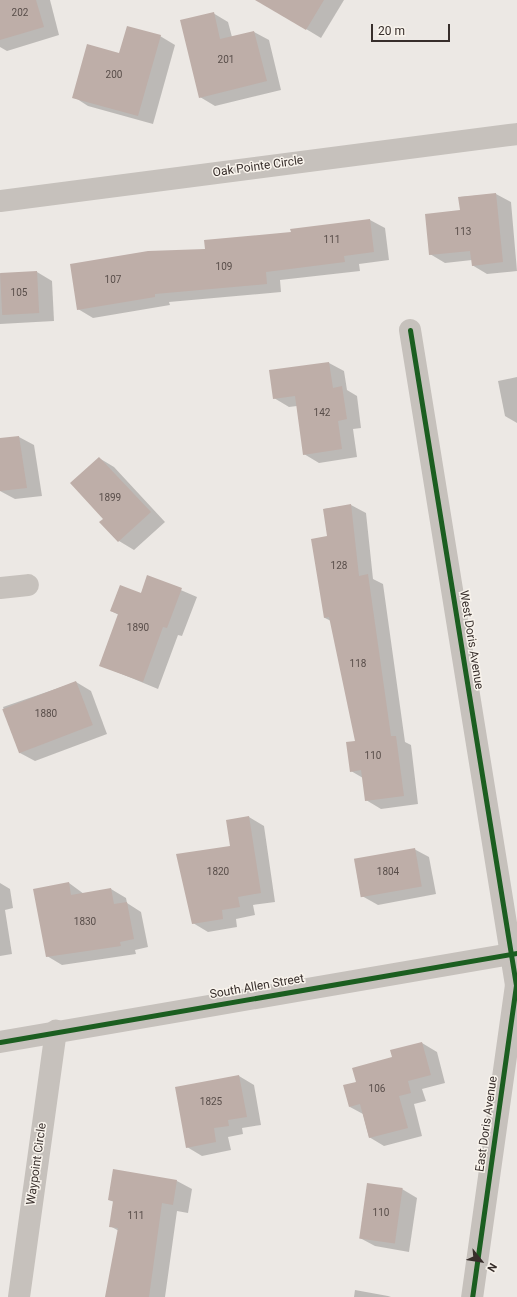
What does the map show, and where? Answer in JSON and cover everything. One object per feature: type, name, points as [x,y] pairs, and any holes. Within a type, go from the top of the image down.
[{"type":"street","name":"Oak Pointe Circle","points":[[0,201],[517,134]]},
{"type":"street","name":"West Doris Avenue","points":[[410,330],[515,954]]},
{"type":"street","points":[[0,588],[28,584]]},
{"type":"street","name":"South Allen Street","points":[[0,1042],[56,1031],[515,954]]},
{"type":"street","name":"East Doris Avenue","points":[[472,1297],[516,985],[515,954]]},
{"type":"street","name":"Waypoint Circle","points":[[19,1297],[56,1031]]},
{"type":"building","points":[[0,0],[36,0],[44,27],[0,40]]},
{"type":"building","points":[[255,0],[324,0],[306,30]]},
{"type":"building","points":[[214,12],[220,39],[254,31],[267,81],[199,98],[180,20]]},
{"type":"building","points":[[127,26],[161,35],[138,116],[72,98],[87,44],[119,53]]},
{"type":"building","points":[[496,193],[503,262],[472,266],[470,251],[429,255],[425,214],[460,210],[458,197]]},
{"type":"building","points":[[370,219],[374,252],[344,256],[345,262],[266,272],[267,284],[155,294],[155,297],[77,310],[70,264],[148,251],[205,249],[204,240],[291,232],[290,229]]},
{"type":"building","points":[[37,271],[39,313],[2,315],[0,273]]},
{"type":"building","points":[[329,362],[333,388],[342,386],[347,419],[338,421],[342,449],[303,455],[295,396],[273,399],[269,370]]},
{"type":"building","points":[[19,436],[27,488],[0,491],[0,438]]},
{"type":"building","points":[[99,457],[151,512],[118,542],[99,522],[103,519],[70,483]]},
{"type":"building","points":[[351,504],[359,576],[368,574],[391,736],[396,736],[404,796],[365,801],[361,770],[350,772],[346,742],[355,741],[329,617],[324,618],[311,539],[327,536],[323,509]]},
{"type":"building","points":[[147,575],[182,588],[167,628],[163,627],[143,682],[99,666],[118,614],[110,611],[120,585],[141,593]]},
{"type":"building","points":[[76,681],[93,725],[19,753],[2,709]]},
{"type":"building","points":[[249,816],[261,893],[238,897],[240,907],[222,910],[223,919],[192,924],[176,854],[230,846],[226,820]]},
{"type":"building","points":[[415,848],[422,886],[361,897],[354,859]]},
{"type":"building","points":[[69,882],[71,895],[111,888],[114,904],[127,902],[134,939],[120,942],[121,946],[46,957],[33,889]]},
{"type":"building","points":[[422,1042],[431,1075],[408,1081],[411,1093],[399,1096],[408,1128],[369,1138],[360,1104],[349,1107],[343,1085],[356,1082],[352,1068],[392,1057],[390,1050]]},
{"type":"building","points":[[239,1075],[247,1117],[228,1120],[229,1126],[214,1128],[216,1142],[186,1148],[175,1087]]},
{"type":"building","points":[[113,1169],[177,1180],[173,1205],[162,1203],[149,1297],[105,1297],[118,1228],[109,1227],[113,1201],[108,1200]]},
{"type":"building","points":[[367,1183],[403,1188],[395,1243],[359,1238]]},
{"type":"cycle path","points":[[410,330],[516,985],[472,1297]]},
{"type":"cycle path","points":[[0,1042],[517,953]]}]
